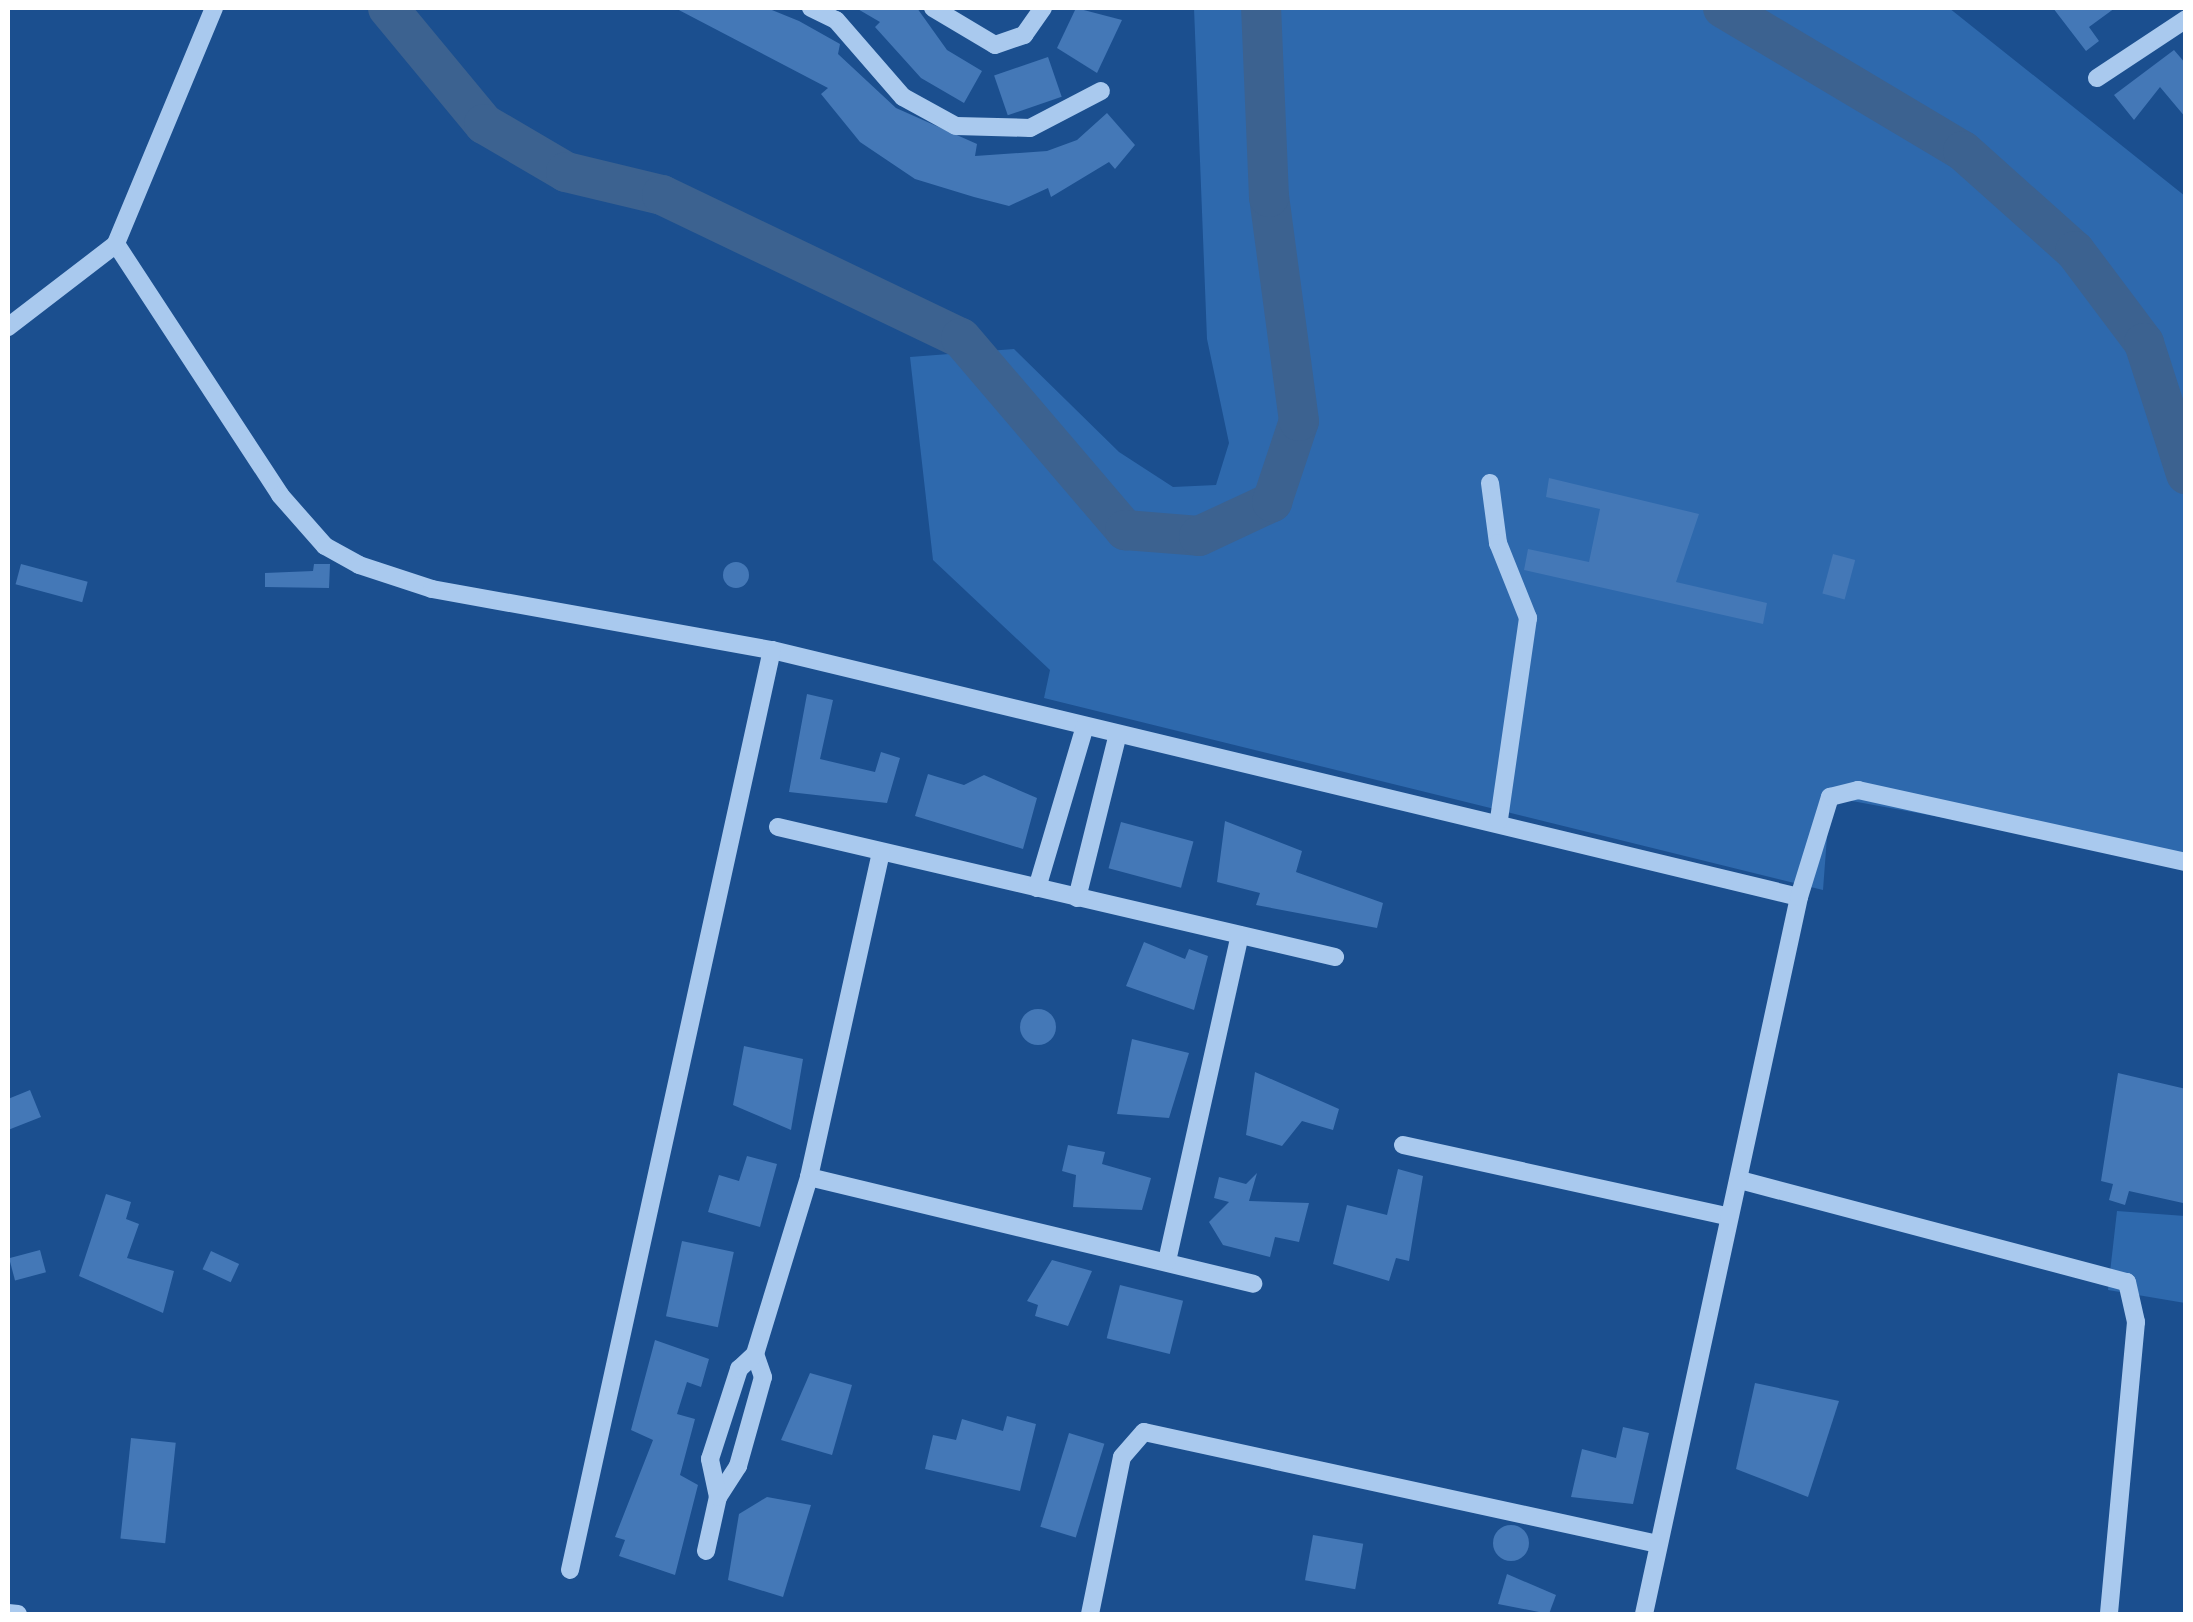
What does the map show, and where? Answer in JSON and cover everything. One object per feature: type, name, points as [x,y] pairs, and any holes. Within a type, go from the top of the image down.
[{"type":"street","points":[[9,324],[116,244],[214,8]]},
{"type":"street","points":[[811,8],[836,20],[903,97],[956,126],[1030,128],[1102,91]]},
{"type":"street","points":[[932,8],[958,31],[995,44],[1024,36],[1043,8]]},
{"type":"street","points":[[2097,78],[2186,18]]},
{"type":"street","points":[[116,244],[240,438],[325,546],[432,590],[772,650],[1498,820],[1799,897]]},
{"type":"street","points":[[1490,483],[1498,542],[1528,618],[1498,820]]},
{"type":"street","points":[[570,1570],[772,650]]},
{"type":"street","points":[[1037,888],[1085,726]]},
{"type":"street","points":[[1076,898],[1118,734]]},
{"type":"street","points":[[1644,1614],[1799,897],[1830,797],[1858,790],[2186,862]]},
{"type":"street","points":[[778,827],[1335,957]]},
{"type":"street","points":[[718,1497],[710,1459],[738,1369],[755,1354],[809,1177],[881,852]]},
{"type":"street","points":[[1167,1261],[1240,935]]},
{"type":"street","points":[[1402,1145],[1727,1216]]},
{"type":"street","points":[[809,1177],[1253,1284]]},
{"type":"street","points":[[1740,1180],[2127,1282],[2136,1322],[2109,1614]]},
{"type":"street","points":[[706,1551],[718,1497],[738,1466],[763,1377],[755,1354]]},
{"type":"street","points":[[1090,1614],[1122,1457],[1144,1432],[1658,1544]]},
{"type":"street","points":[[8,1613],[18,1614]]},
{"type":"shaded area","points":[[1194,8],[1949,8],[2185,196],[2185,862],[1830,797],[1823,890],[1044,698],[1050,670],[933,560],[910,357],[1014,349],[1119,452],[1173,487],[1216,485],[1229,443],[1207,339]]},
{"type":"shaded area","points":[[2117,1211],[2185,1216],[2185,1303],[2108,1290]]},
{"type":"building","points":[[675,8],[767,8],[799,21],[840,44],[838,54],[896,108],[977,144],[975,156],[1047,151],[1077,140],[1107,113],[1135,145],[1115,169],[1109,162],[1051,197],[1048,188],[1009,206],[974,197],[915,179],[860,142],[821,94],[828,88]]},
{"type":"building","points":[[856,8],[917,8],[947,50],[982,71],[964,103],[921,78],[875,27],[880,22]]},
{"type":"building","points":[[1076,8],[1122,20],[1097,73],[1057,48]]},
{"type":"building","points":[[2053,8],[2115,8],[2089,27],[2099,41],[2086,51]]},
{"type":"building","points":[[2174,50],[2186,64],[2186,118],[2160,87],[2134,120],[2114,95]]},
{"type":"building","points":[[1048,57],[1062,97],[1008,115],[994,76]]},
{"type":"building","points":[[1549,478],[1699,514],[1676,582],[1767,603],[1763,624],[1524,570],[1528,549],[1589,562],[1600,509],[1546,497]]},
{"type":"building","points":[[1833,554],[1855,560],[1845,600],[1822,594]]},
{"type":"building","points":[[736,562],[745,566],[749,575],[745,584],[736,588],[727,584],[723,575],[727,566]]},
{"type":"building","points":[[21,564],[88,582],[82,602],[16,584]]},
{"type":"building","points":[[314,564],[330,564],[329,588],[265,587],[265,573],[313,571]]},
{"type":"building","points":[[807,694],[833,700],[820,759],[875,772],[881,752],[900,758],[887,803],[789,792]]},
{"type":"building","points":[[928,774],[964,785],[984,775],[1037,798],[1023,849],[915,816]]},
{"type":"building","points":[[1225,821],[1302,851],[1296,872],[1383,903],[1377,928],[1256,905],[1260,893],[1217,882]]},
{"type":"building","points":[[1121,822],[1193,841],[1181,888],[1109,868]]},
{"type":"building","points":[[1144,942],[1185,959],[1189,949],[1208,956],[1194,1010],[1126,986]]},
{"type":"building","points":[[1038,1009],[1051,1014],[1056,1027],[1051,1040],[1038,1045],[1025,1040],[1020,1027],[1025,1014]]},
{"type":"building","points":[[1132,1039],[1189,1053],[1169,1118],[1117,1114]]},
{"type":"building","points":[[744,1046],[803,1059],[791,1130],[733,1105]]},
{"type":"building","points":[[1255,1072],[1339,1109],[1333,1130],[1302,1121],[1282,1146],[1246,1135]]},
{"type":"building","points":[[2118,1073],[2186,1089],[2183,1203],[2129,1191],[2125,1205],[2109,1200],[2113,1184],[2101,1181]]},
{"type":"building","points":[[30,1090],[41,1117],[8,1130],[8,1099]]},
{"type":"building","points":[[1068,1145],[1105,1152],[1102,1164],[1151,1178],[1142,1210],[1073,1207],[1076,1175],[1062,1171]]},
{"type":"building","points":[[747,1156],[777,1164],[760,1227],[708,1212],[719,1175],[739,1181]]},
{"type":"building","points":[[1398,1169],[1423,1176],[1409,1261],[1396,1258],[1389,1281],[1333,1264],[1347,1205],[1387,1215]]},
{"type":"building","points":[[1257,1173],[1249,1201],[1309,1203],[1299,1242],[1275,1237],[1270,1257],[1223,1245],[1209,1222],[1229,1202],[1214,1198],[1219,1177],[1246,1184]]},
{"type":"building","points":[[106,1194],[131,1202],[126,1219],[139,1224],[127,1258],[174,1271],[163,1313],[79,1276]]},
{"type":"building","points":[[682,1241],[734,1252],[718,1327],[666,1316]]},
{"type":"building","points":[[40,1250],[46,1272],[15,1280],[9,1258]]},
{"type":"building","points":[[211,1251],[239,1264],[231,1282],[203,1269]]},
{"type":"building","points":[[1052,1260],[1092,1271],[1068,1326],[1035,1316],[1038,1305],[1027,1301]]},
{"type":"building","points":[[1120,1285],[1183,1301],[1170,1354],[1107,1338]]},
{"type":"building","points":[[655,1340],[709,1359],[701,1387],[687,1382],[677,1414],[695,1419],[680,1475],[698,1485],[675,1575],[619,1556],[625,1540],[615,1537],[653,1440],[631,1430]]},
{"type":"building","points":[[810,1373],[852,1385],[832,1455],[781,1440]]},
{"type":"building","points":[[1755,1383],[1839,1401],[1808,1497],[1736,1469]]},
{"type":"building","points":[[1007,1416],[1036,1424],[1020,1491],[925,1469],[933,1435],[956,1440],[962,1419],[1003,1431]]},
{"type":"building","points":[[1623,1427],[1649,1433],[1633,1504],[1571,1497],[1582,1449],[1616,1458]]},
{"type":"building","points":[[1069,1433],[1104,1444],[1076,1538],[1040,1527]]},
{"type":"building","points":[[131,1438],[176,1443],[165,1543],[120,1538]]},
{"type":"building","points":[[767,1497],[811,1505],[783,1597],[728,1580],[739,1514]]},
{"type":"building","points":[[1511,1525],[1524,1530],[1529,1543],[1524,1556],[1511,1561],[1498,1556],[1493,1543],[1498,1530]]},
{"type":"building","points":[[1313,1535],[1363,1544],[1355,1589],[1305,1580]]},
{"type":"building","points":[[1507,1574],[1556,1595],[1549,1614],[1498,1604]]},
{"type":"waterway","points":[[388,8],[484,124],[566,172],[662,195],[961,338],[1125,530],[1199,536],[1272,502],[1299,421],[1269,197],[1261,8]]},
{"type":"waterway","points":[[1723,8],[1963,151],[2075,251],[2144,343],[2186,474]]}]
